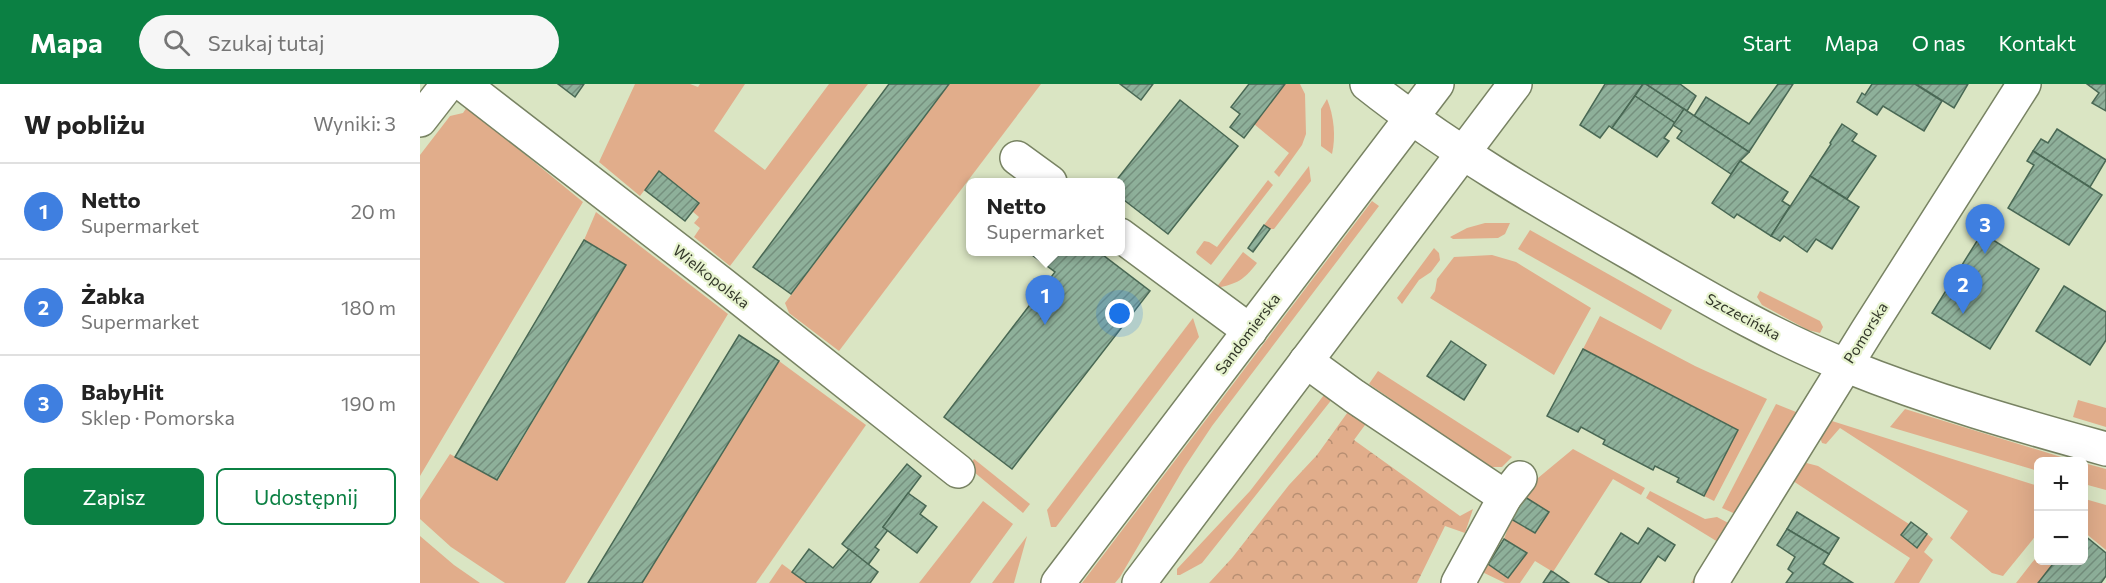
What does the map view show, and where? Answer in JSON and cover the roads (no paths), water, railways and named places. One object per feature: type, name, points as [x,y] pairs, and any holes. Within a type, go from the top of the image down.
[{"type":"street","points":[[420,120],[448,84]]},
{"type":"street","name":"Wielkopolska","points":[[463,84],[722,284],[958,471]]},
{"type":"street","name":"Szczecińska","points":[[1367,84],[1411,118],[1463,153],[1559,213],[1742,318],[1846,366],[1919,393],[2106,450]]},
{"type":"street","name":"Sandomierska","points":[[1058,583],[1437,84]]},
{"type":"street","points":[[1138,583],[1515,84]]},
{"type":"street","name":"Pomorska","points":[[1711,583],[2024,84]]},
{"type":"street","points":[[1017,158],[1043,178]]},
{"type":"street","points":[[1125,239],[1250,331]]},
{"type":"street","points":[[1306,361],[1354,396],[1513,487],[1458,583]]},
{"type":"place","name":"BabyHit","points":[[1985,254]]},
{"type":"place","name":"Żabka","points":[[1963,314]]},
{"type":"place","name":"Netto","points":[[1045,325]]}]
